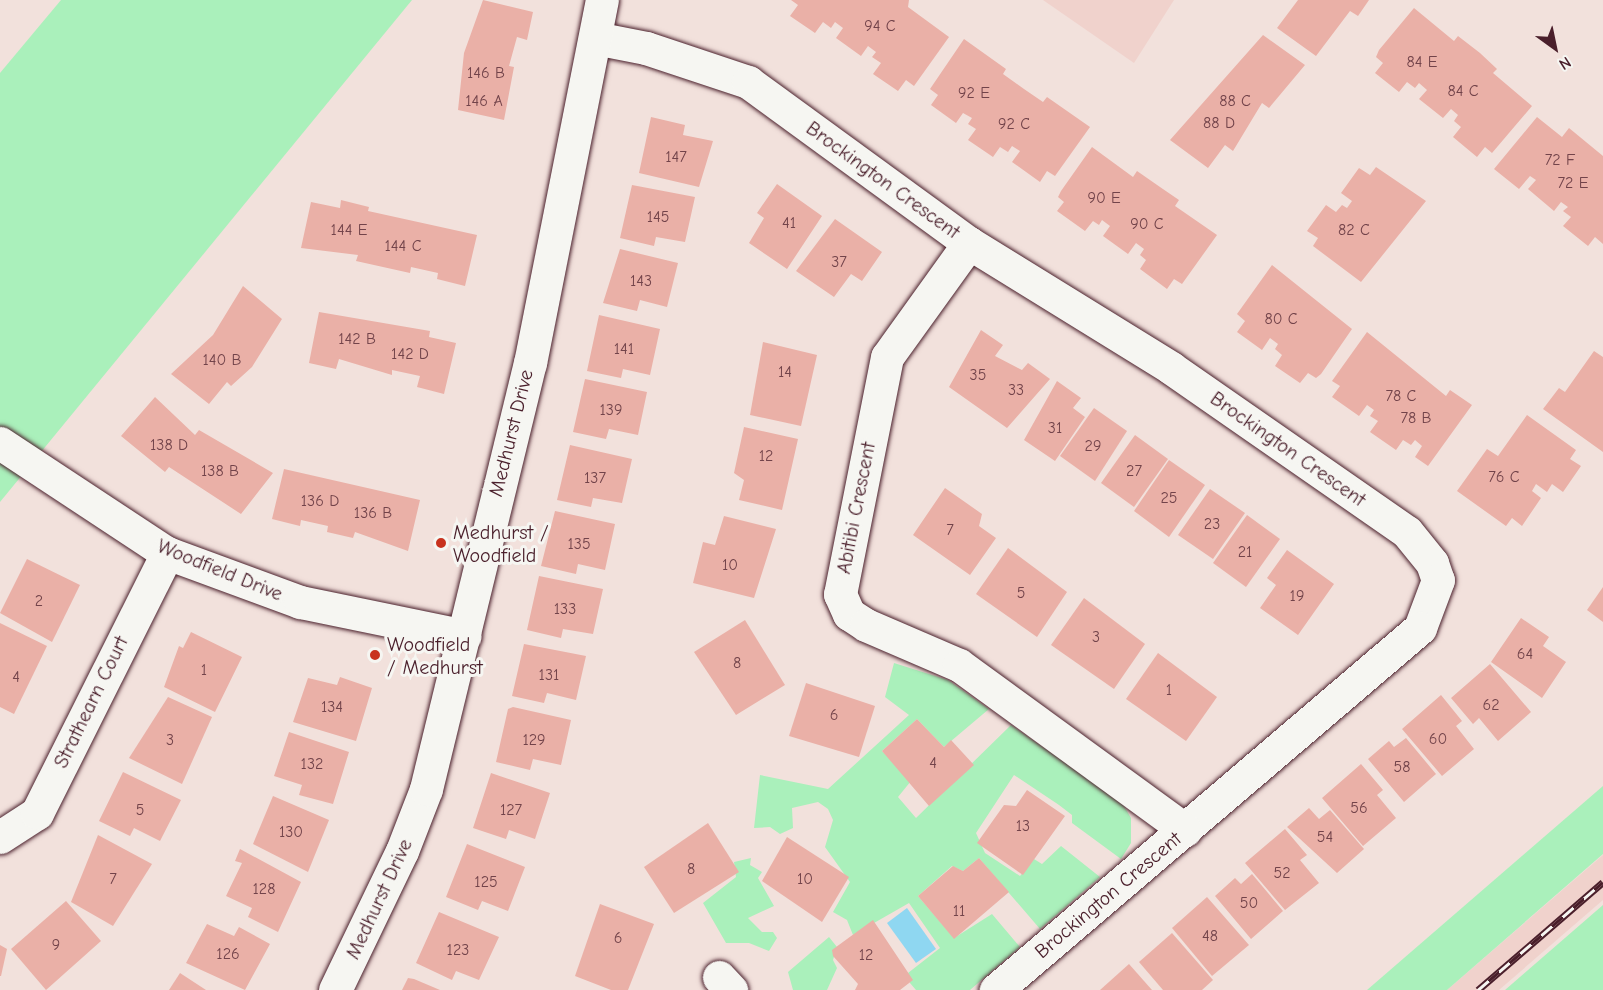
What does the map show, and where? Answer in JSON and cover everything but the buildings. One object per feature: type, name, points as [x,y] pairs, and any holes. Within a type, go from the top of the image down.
[{"type":"street","name":"Medhurst Drive","points":[[335,990],[422,800],[465,636],[530,363],[602,0]]},
{"type":"street","name":"Brockington Crescent","points":[[595,38],[646,48],[748,82],[969,243],[1172,368],[1407,532],[1432,563],[1438,580],[1420,628],[996,990]]},
{"type":"street","name":"Abitibi Crescent","points":[[969,243],[887,357],[840,594],[849,614],[866,625],[959,665],[1185,830]]},
{"type":"street","name":"Woodfield Drive","points":[[0,443],[167,553],[300,602],[465,636]]},
{"type":"street","name":"Strathearn Court","points":[[0,837],[37,813],[167,553]]},
{"type":"shaded area","points":[[1043,0],[1174,0],[1134,63]]},
{"type":"shaded area","points":[[1603,855],[1603,900],[1499,990],[1447,990]]},
{"type":"green space","points":[[61,0],[412,0],[0,502],[0,73]]},
{"type":"green space","points":[[894,663],[948,680],[989,709],[944,747],[917,719],[882,751],[911,781],[898,797],[916,818],[1011,725],[1121,801],[1131,818],[1131,843],[1121,859],[1072,823],[1072,815],[1014,775],[976,833],[985,853],[1020,876],[1034,859],[1042,864],[1061,846],[1100,877],[1040,929],[979,858],[963,871],[952,866],[918,896],[954,938],[992,914],[1020,947],[970,990],[916,990],[910,983],[908,973],[940,948],[909,903],[853,935],[847,920],[833,912],[850,882],[825,847],[833,820],[828,809],[818,802],[792,808],[793,828],[780,834],[770,827],[754,828],[760,775],[828,789],[909,715],[885,697]]},
{"type":"green space","points":[[1603,786],[1603,854],[1447,990],[1367,990]]},
{"type":"green space","points":[[751,858],[750,865],[762,872],[758,878],[774,906],[748,918],[762,932],[773,932],[777,938],[769,951],[749,943],[726,943],[703,903],[736,877],[734,862]]},
{"type":"green space","points":[[1603,905],[1603,990],[1505,990]]},
{"type":"green space","points":[[829,937],[837,947],[833,960],[837,968],[827,990],[793,990],[788,972]]},
{"type":"water","points":[[907,908],[936,949],[916,963],[887,923]]},
{"type":"railway","points":[[1478,990],[1603,882]]},
{"type":"place","name":"Medhurst / Woodfield","points":[[441,543]]},
{"type":"place","name":"Woodfield / Medhurst","points":[[375,655]]}]
